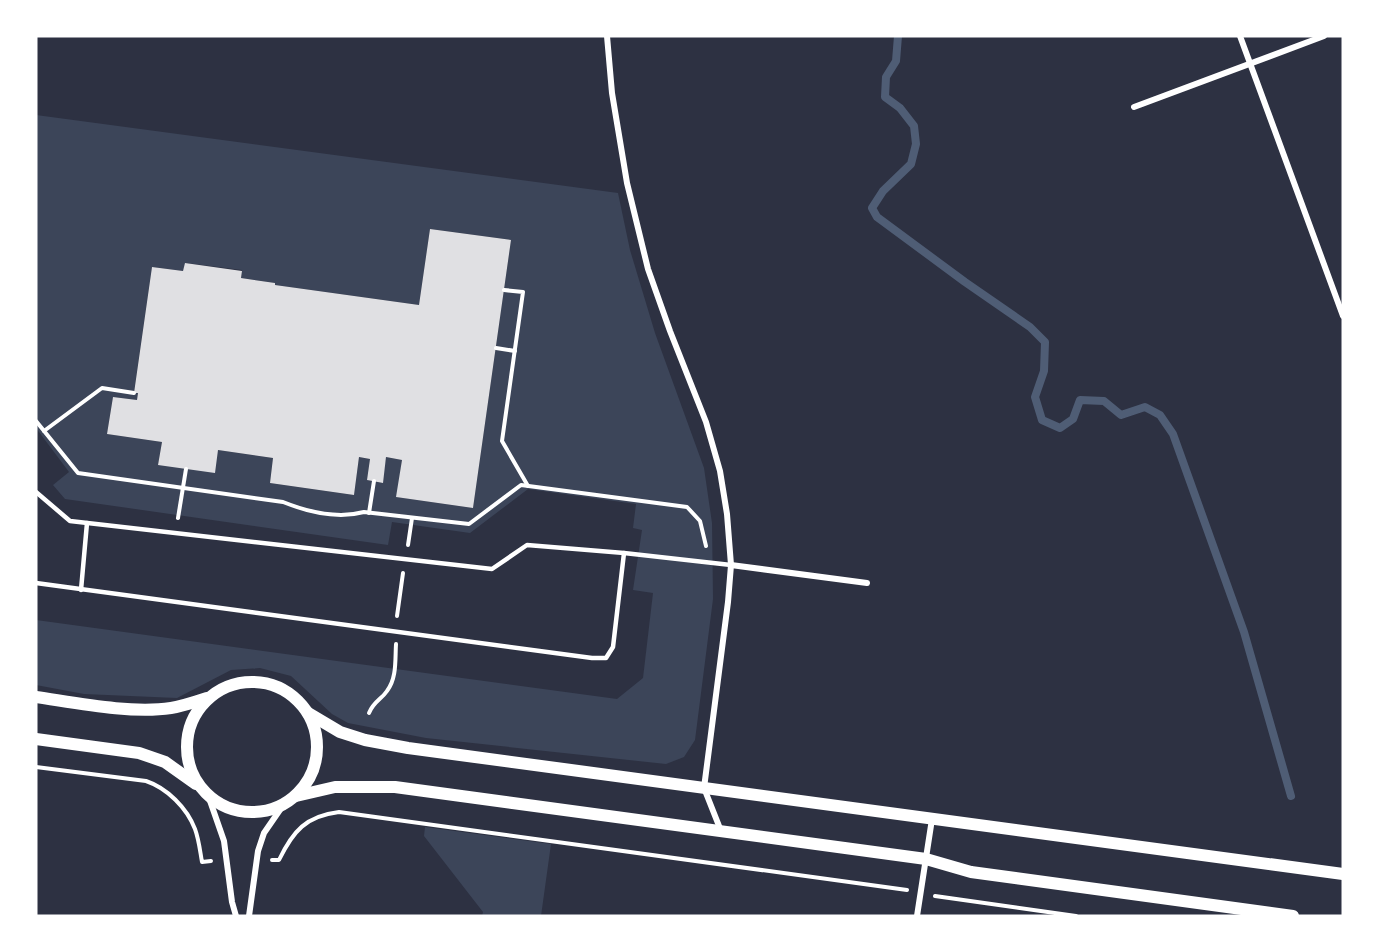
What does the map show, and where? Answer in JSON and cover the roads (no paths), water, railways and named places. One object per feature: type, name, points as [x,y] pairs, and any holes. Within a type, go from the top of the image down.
[{"type":"main road","points":[[36,698],[99,706],[170,708],[208,698],[231,685],[257,681],[283,689],[297,699],[315,727],[317,757],[313,771],[296,796],[284,804],[264,811],[244,812],[225,806],[177,769],[140,753],[36,739]]},
{"type":"main road","points":[[204,791],[191,770],[187,741],[196,713],[208,698]]},
{"type":"main road","points":[[308,713],[340,732],[365,740],[408,748],[1343,874]]},
{"type":"main road","points":[[296,796],[335,787],[395,788],[926,859],[971,872],[1293,916]]},
{"type":"street","points":[[607,36],[612,93],[627,183],[648,269],[706,422],[720,471],[727,514],[731,566],[728,602],[704,788],[722,832]]},
{"type":"street","points":[[1240,36],[1343,316]]},
{"type":"street","points":[[1134,107],[1323,36]]},
{"type":"street","points":[[731,566],[867,583]]},
{"type":"street","points":[[204,791],[224,842],[236,916]]},
{"type":"street","points":[[249,916],[258,851],[264,833],[284,804]]},
{"type":"street","points":[[918,915],[932,819]]},
{"type":"lane","points":[[36,492],[70,521],[492,569],[527,545],[624,553],[731,566]]},
{"type":"lane","points":[[81,590],[87,522]]},
{"type":"lane","points":[[36,583],[592,658],[606,658],[613,647],[624,553]]},
{"type":"waterway","points":[[898,36],[896,61],[886,77],[885,97],[900,108],[914,126],[916,144],[911,164],[883,191],[872,208],[877,217],[1030,327],[1045,342],[1044,371],[1035,397],[1042,420],[1060,428],[1073,419],[1080,400],[1104,401],[1121,415],[1145,407],[1160,415],[1173,434],[1244,632],[1291,796]]}]
